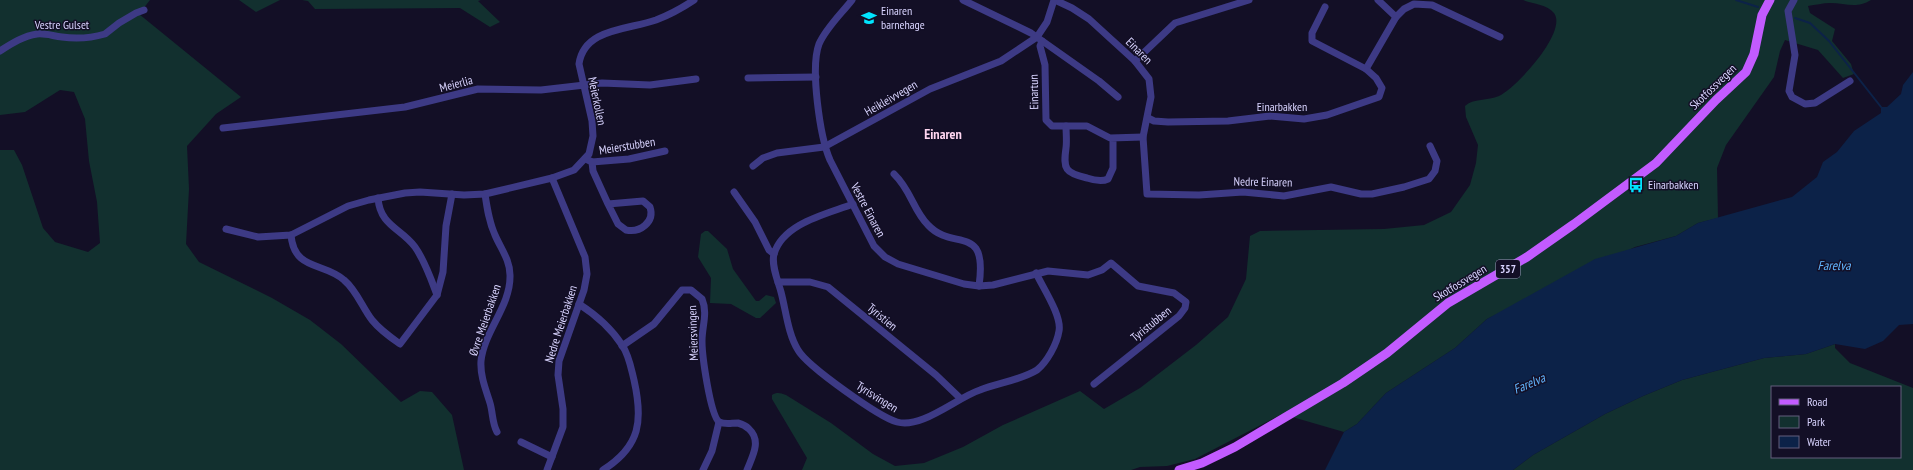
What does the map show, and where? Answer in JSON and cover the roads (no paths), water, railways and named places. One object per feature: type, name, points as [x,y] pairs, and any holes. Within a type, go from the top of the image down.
[{"type":"main road","name":"Skotfossvegen","points":[[1179,470],[1202,463],[1235,447],[1344,383],[1387,353],[1448,303],[1527,257],[1656,163],[1716,100],[1746,72],[1754,54],[1762,15],[1770,0]]},
{"type":"street","name":"Meierkollen","points":[[589,161],[593,129],[579,64],[580,57],[590,41],[607,32],[657,20],[694,0]]},
{"type":"street","points":[[824,147],[816,77],[816,52],[822,37],[852,0]]},
{"type":"street","points":[[963,0],[1020,27],[1040,39],[1099,80],[1118,97]]},
{"type":"street","name":"Einaren","points":[[1040,39],[1055,0],[1072,8],[1089,19],[1135,61],[1146,74],[1151,84],[1148,118],[1143,137],[1147,194]]},
{"type":"street","points":[[1135,61],[1175,24],[1249,0]]},
{"type":"street","points":[[1378,0],[1396,17]]},
{"type":"street","points":[[1794,0],[1788,11],[1795,55],[1790,94],[1799,102],[1805,104],[1815,103],[1850,81]]},
{"type":"street","points":[[1366,69],[1396,17],[1409,6],[1414,4],[1428,4],[1451,13],[1500,37]]},
{"type":"street","name":"Einarbakken","points":[[1148,118],[1160,122],[1228,121],[1270,116],[1304,119],[1318,117],[1379,97],[1382,91],[1380,85],[1376,78],[1366,69],[1312,40],[1312,33],[1325,7]]},
{"type":"street","name":"Vestre Gulset","points":[[0,51],[16,41],[36,34],[70,38],[105,34],[136,13],[144,10]]},
{"type":"street","name":"Einartun","points":[[1040,39],[1040,46],[1045,65],[1046,120],[1052,126],[1087,126],[1113,138],[1143,137]]},
{"type":"street","name":"Heikleivvegen","points":[[753,166],[763,158],[777,153],[824,147],[930,89],[1001,61],[1040,39]]},
{"type":"street","points":[[748,78],[816,77]]},
{"type":"street","name":"Meierlia","points":[[223,128],[410,107],[478,89],[541,90],[614,82],[650,85],[696,79]]},
{"type":"street","points":[[1066,126],[1064,163],[1071,172],[1084,178],[1105,180],[1110,177],[1113,168],[1113,138]]},
{"type":"street","name":"Nedre Einaren","points":[[1147,194],[1199,195],[1243,192],[1284,196],[1332,187],[1367,194],[1424,182],[1432,175],[1436,166],[1436,157],[1430,146]]},
{"type":"street","name":"Vestre Einaren","points":[[824,147],[874,246],[885,257],[898,264],[956,282],[979,286],[1000,284],[1036,273],[1048,271],[1088,275],[1102,270],[1111,263]]},
{"type":"street","name":"Meierstubben","points":[[608,204],[643,201],[650,207],[651,217],[647,224],[639,229],[626,230],[618,224],[608,204],[589,161],[629,159],[665,151]]},
{"type":"street","points":[[226,229],[258,237],[291,235],[348,206],[378,198],[412,192],[485,194],[552,178],[574,170],[589,161]]},
{"type":"street","points":[[894,174],[906,187],[927,225],[941,234],[969,242],[976,248],[980,265],[979,286]]},
{"type":"street","name":"Nedre Meierbakken","points":[[547,470],[561,434],[563,420],[558,369],[564,344],[587,278],[585,257],[552,178]]},
{"type":"street","points":[[734,192],[755,222],[769,250],[774,254],[785,237],[794,227],[853,204]]},
{"type":"street","points":[[291,235],[293,246],[301,258],[312,265],[333,273],[344,280],[355,292],[372,321],[378,328],[400,344],[438,294],[443,272],[446,226],[452,194]]},
{"type":"street","name":"Øvre Meierbakken","points":[[485,194],[492,226],[508,262],[510,275],[508,291],[488,337],[481,360],[482,374],[493,424],[497,432]]},
{"type":"street","points":[[378,198],[383,216],[392,226],[409,240],[422,257],[438,294]]},
{"type":"street","name":"Tyrisvingen","points":[[774,254],[778,282],[793,339],[802,356],[829,378],[882,415],[898,423],[913,423],[930,416],[960,398],[1031,373],[1046,360],[1055,343],[1060,326],[1058,317],[1036,273]]},
{"type":"street","name":"Tyristubben","points":[[1094,384],[1179,316],[1187,305],[1184,299],[1174,293],[1138,286],[1111,263]]},
{"type":"street","name":"Tyristien","points":[[778,282],[810,282],[828,287],[941,380],[960,398]]},
{"type":"street","name":"Meiersvingen","points":[[622,346],[654,324],[682,290],[691,290],[698,294],[702,299],[705,308],[703,350],[712,407],[715,417],[719,422]]},
{"type":"street","points":[[579,304],[605,325],[622,346],[629,360],[639,406],[639,418],[635,435],[629,448],[624,454],[603,470]]},
{"type":"street","points":[[703,470],[712,451],[719,422],[743,425],[752,432],[756,442],[755,449],[746,470]]},
{"type":"street","points":[[521,442],[552,457]]},
{"type":"water","name":"Farelva","points":[[1913,72],[1913,324],[1899,325],[1883,341],[1865,349],[1835,344],[1806,354],[1764,358],[1682,380],[1605,414],[1533,455],[1513,470],[1325,470],[1344,432],[1357,424],[1386,393],[1455,348],[1487,319],[1595,259],[1676,236],[1698,223],[1792,197],[1817,177],[1823,162],[1837,152],[1854,131],[1881,113],[1881,107],[1887,107],[1901,94],[1903,85]]},
{"type":"waterway","points":[[1736,0],[1758,7]]},
{"type":"waterway","points":[[1795,18],[1810,23],[1829,41],[1881,107]]},
{"type":"place","name":"Einaren barnehage","points":[[869,18]]},
{"type":"place","name":"Einarbakken","points":[[1636,185]]},
{"type":"district","name":"Einaren","points":[[943,134]]}]
